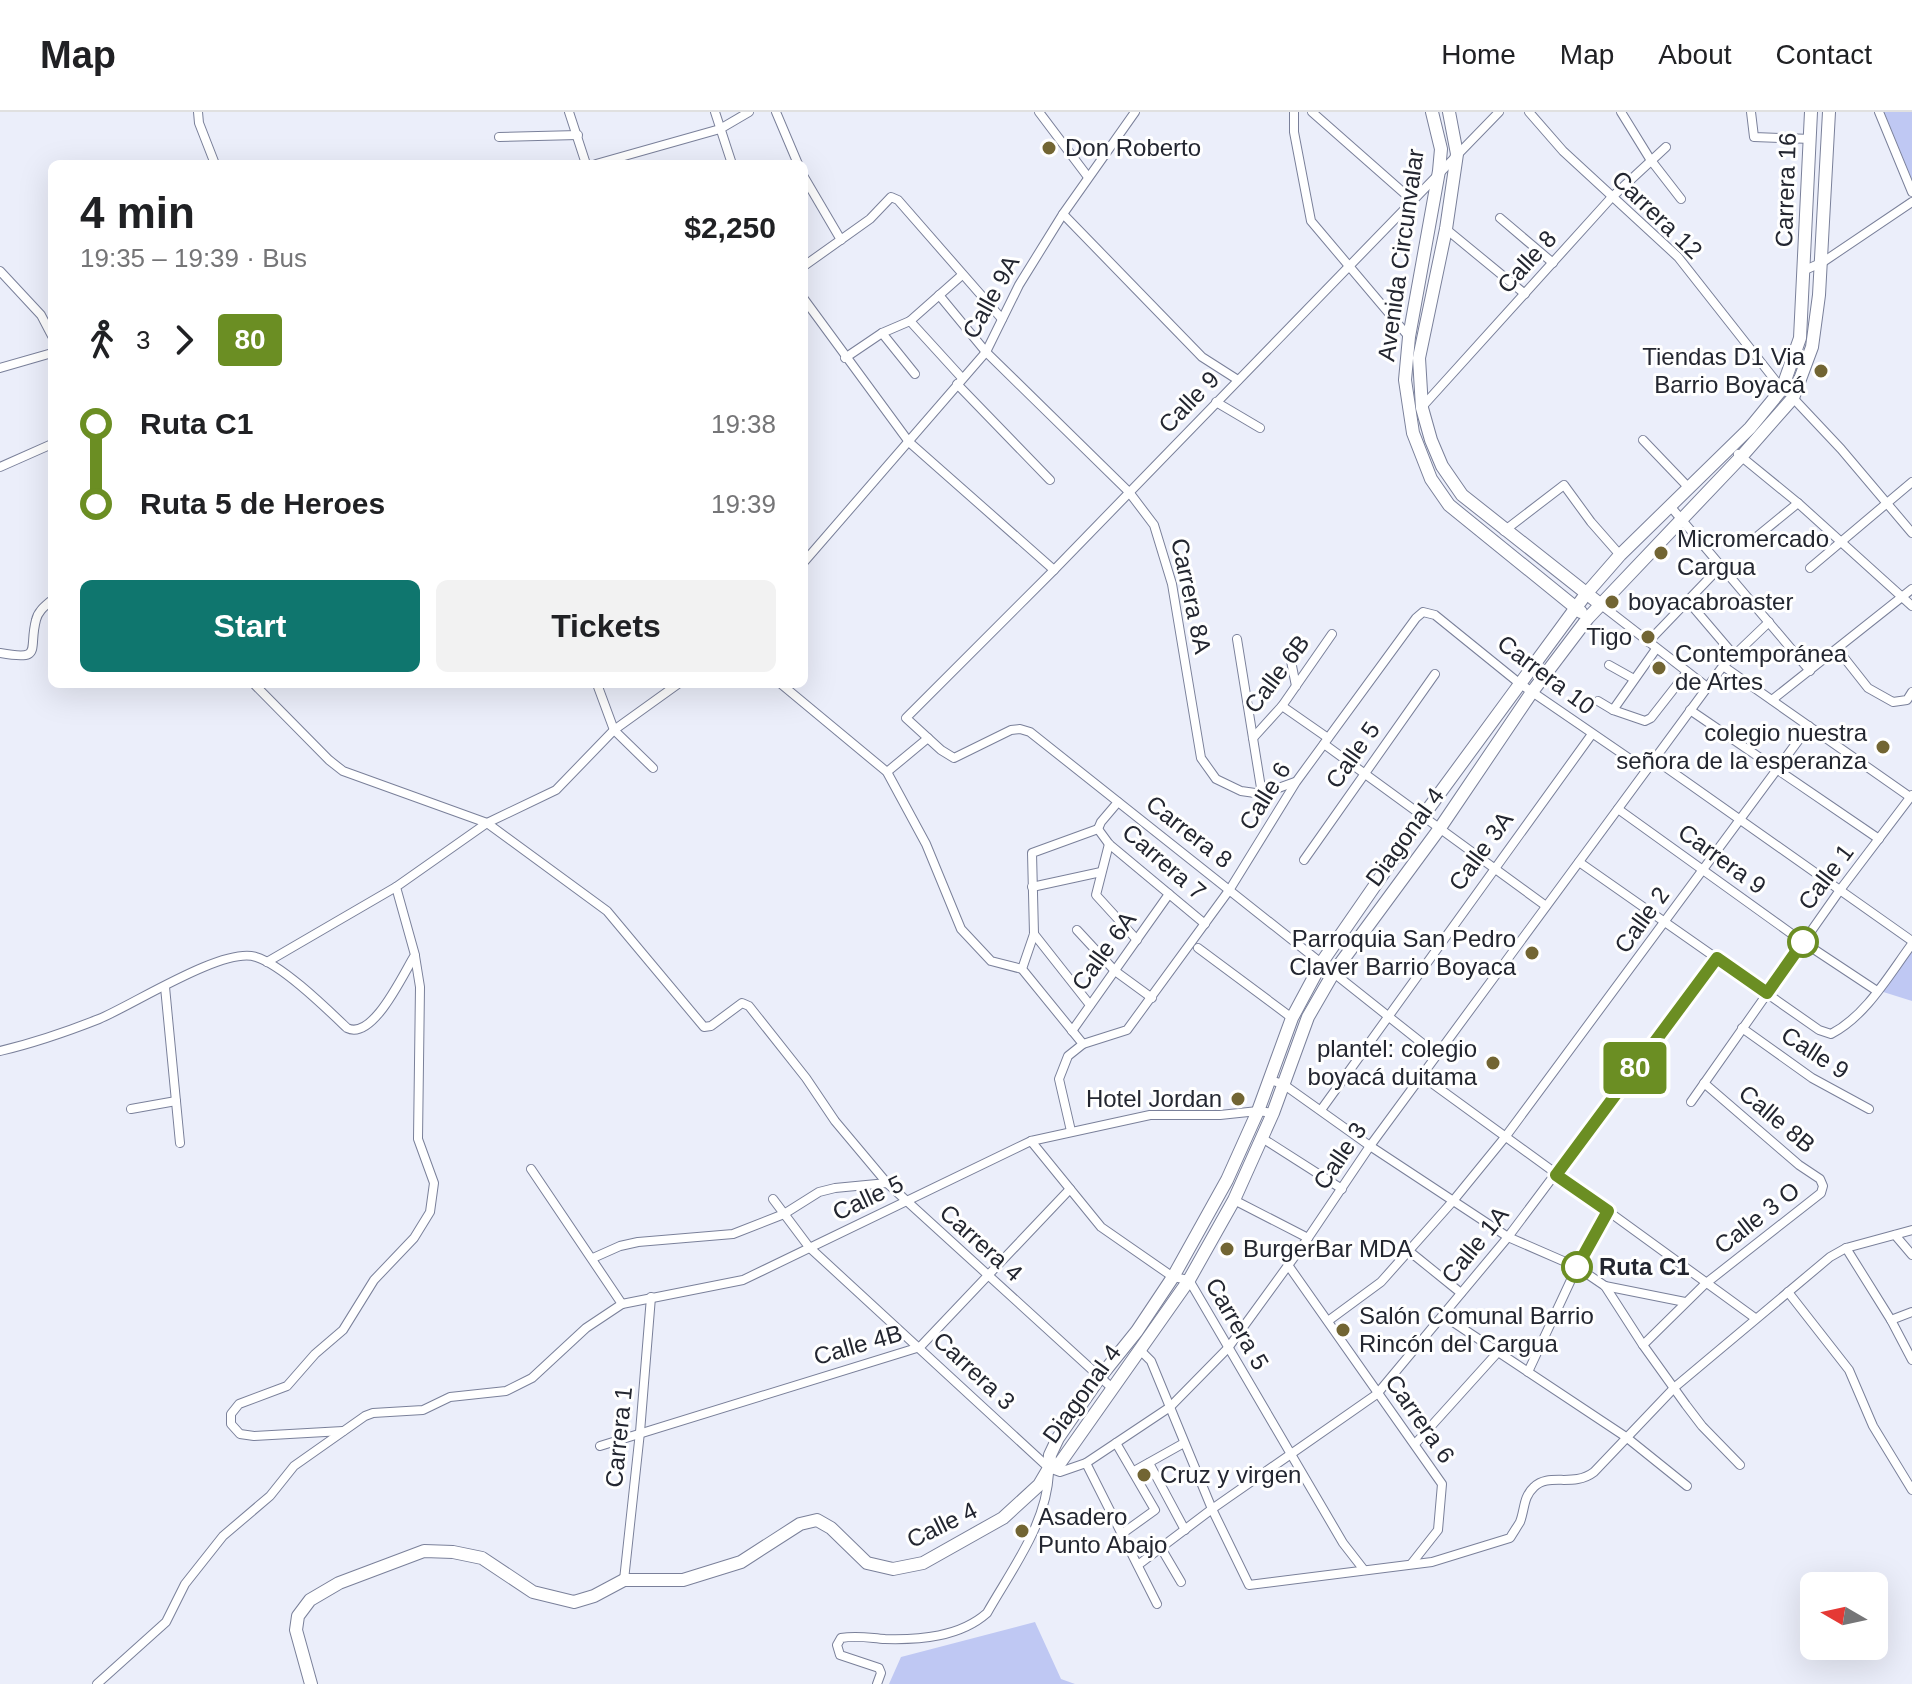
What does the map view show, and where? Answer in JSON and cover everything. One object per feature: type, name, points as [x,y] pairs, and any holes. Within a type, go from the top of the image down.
[{"type":"street","points":[[198,112],[199,123],[213,160]]},
{"type":"street","points":[[569,112],[585,160]]},
{"type":"street","points":[[715,112],[731,160]]},
{"type":"street","points":[[610,160],[720,129],[749,112]]},
{"type":"street","points":[[776,112],[796,160]]},
{"type":"street","points":[[1039,112],[1088,177]]},
{"type":"street","name":"Calle 9A","points":[[808,557],[986,352],[1019,285],[1063,214],[1135,112]]},
{"type":"street","points":[[1294,112],[1294,132],[1311,221],[1409,337]]},
{"type":"street","points":[[1312,112],[1413,201]]},
{"type":"street","name":"Avenida Circunvalar","points":[[1432,112],[1441,149],[1409,337],[1405,380],[1413,433],[1431,479],[1449,505],[1588,618]]},
{"type":"street","name":"Avenida Circunvalar","points":[[1449,112],[1457,154],[1446,229],[1419,358],[1422,408],[1431,440],[1442,466],[1462,495],[1600,604]]},
{"type":"street","name":"Calle 9","points":[[906,718],[1499,112]]},
{"type":"street","name":"Carrera 12","points":[[1529,112],[1611,198],[1678,257],[1782,389]]},
{"type":"street","points":[[1621,112],[1650,159],[1681,199]]},
{"type":"street","points":[[1751,112],[1754,137],[1811,139]]},
{"type":"street","name":"Carrera 16","points":[[1805,270],[1811,112]]},
{"type":"street","name":"Carrera 16","points":[[1823,262],[1829,112]]},
{"type":"street","points":[[1879,112],[1912,192]]},
{"type":"street","points":[[499,137],[578,135]]},
{"type":"street","name":"Calle 8","points":[[1422,408],[1611,198],[1666,147]]},
{"type":"street","points":[[808,184],[841,240]]},
{"type":"street","points":[[808,263],[870,219],[891,197],[898,200],[1002,319]]},
{"type":"street","points":[[1805,270],[1823,262],[1912,202]]},
{"type":"street","points":[[1063,214],[1202,357],[1238,380]]},
{"type":"street","points":[[1500,218],[1553,263]]},
{"type":"street","points":[[1446,229],[1525,294]]},
{"type":"street","name":"Diagonal 4","points":[[1805,270],[1800,338],[1782,389],[1731,447],[1620,555],[1586,594],[1423,816],[1322,962],[1292,1018],[1258,1111],[1227,1180],[1173,1277],[1058,1438],[1050,1455],[1049,1468],[1060,1463],[1189,1280],[1234,1200],[1273,1113],[1308,1017],[1334,972],[1588,618],[1793,398],[1812,347],[1823,262]]},
{"type":"street","points":[[0,271],[41,315],[48,328]]},
{"type":"street","name":"Calle 9A","points":[[845,358],[882,333],[910,321],[962,275]]},
{"type":"street","name":"Carrera 8A","points":[[939,295],[986,352],[1129,492],[1154,525],[1172,584],[1201,758],[1216,779],[1241,791],[1262,794]]},
{"type":"street","points":[[808,305],[909,442],[1054,570]]},
{"type":"street","points":[[910,321],[1050,480]]},
{"type":"street","points":[[882,333],[915,374]]},
{"type":"street","points":[[0,368],[48,354]]},
{"type":"street","points":[[1793,398],[1888,502],[1912,533]]},
{"type":"street","points":[[1216,402],[1260,428]]},
{"type":"street","points":[[1643,440],[1689,488]]},
{"type":"street","points":[[0,467],[48,446]]},
{"type":"street","points":[[1731,447],[1912,606]]},
{"type":"street","points":[[1810,568],[1912,482]]},
{"type":"street","points":[[1504,531],[1564,485],[1620,555]]},
{"type":"street","points":[[1749,543],[1798,503]]},
{"type":"street","points":[[1670,506],[1810,671]]},
{"type":"street","points":[[1613,710],[1652,645],[1687,600],[1721,566]]},
{"type":"street","points":[[1772,700],[1912,589]]},
{"type":"street","points":[[1687,600],[1733,654]]},
{"type":"street","points":[[0,653],[19,656],[29,654],[34,649],[36,620],[39,611],[48,603]]},
{"type":"street","points":[[1600,604],[1707,687]]},
{"type":"street","name":"Carrera 10","points":[[1423,612],[1435,615],[1519,683],[1646,770]]},
{"type":"street","name":"Calle 6","points":[[1071,1131],[1059,1079],[1068,1056],[1083,1044],[1127,1030],[1230,889],[1296,782],[1423,612]]},
{"type":"street","name":"Calle 3","points":[[1049,1468],[1060,1472],[1086,1463],[1170,1407],[1228,1348],[1370,1146],[1707,687],[1733,654],[1769,622]]},
{"type":"street","name":"Calle 6B","points":[[1253,738],[1282,706],[1332,634]]},
{"type":"street","points":[[1237,639],[1262,794],[1296,782]]},
{"type":"street","points":[[1838,650],[1868,688],[1893,702],[1907,700],[1912,692]]},
{"type":"street","points":[[1289,651],[1296,686]]},
{"type":"street","points":[[1609,665],[1634,679]]},
{"type":"street","points":[[1723,666],[1911,796]]},
{"type":"street","points":[[1598,701],[1613,710],[1645,721],[1651,718],[1687,672]]},
{"type":"street","name":"Calle 5","points":[[1304,860],[1435,674]]},
{"type":"street","points":[[258,688],[343,771],[487,823]]},
{"type":"street","points":[[598,688],[614,730],[653,768]]},
{"type":"street","points":[[267,962],[396,887],[487,823],[556,790],[614,730],[672,688]]},
{"type":"street","points":[[786,688],[887,772],[926,844],[961,929],[991,961],[1022,969],[1034,934],[1031,856],[1098,829],[1118,802]]},
{"type":"street","points":[[1282,706],[1364,775],[1546,906]]},
{"type":"street","points":[[1690,710],[1879,839]]},
{"type":"street","name":"Carrera 8","points":[[906,718],[948,757],[954,758],[1011,730],[1030,732],[1437,1055]]},
{"type":"street","name":"Calle 2","points":[[1506,1136],[1809,726]]},
{"type":"street","name":"Calle 3A","points":[[1321,1110],[1592,734]]},
{"type":"street","points":[[887,772],[928,738]]},
{"type":"street","points":[[1579,862],[1819,1030],[1831,1034],[1847,1026],[1877,991],[1912,942],[1654,759]]},
{"type":"street","name":"Calle 1","points":[[1691,1102],[1840,890],[1911,796]]},
{"type":"street","name":"Carrera 9","points":[[1618,809],[1803,942],[1877,991]]},
{"type":"street","name":"Carrera 4","points":[[487,823],[607,911],[704,1027],[711,1026],[742,1003],[746,1004],[806,1078],[835,1121],[887,1183],[1112,1388]]},
{"type":"street","name":"Carrera 7","points":[[1098,829],[1109,844],[1205,924]]},
{"type":"street","points":[[1109,844],[1096,895],[1137,940]]},
{"type":"street","points":[[1032,887],[1101,872]]},
{"type":"street","points":[[343,1431],[254,1436],[240,1434],[231,1424],[231,1414],[239,1404],[287,1386],[315,1354],[343,1330],[374,1280],[414,1238],[430,1212],[434,1183],[418,1139],[420,987],[415,955],[396,887]]},
{"type":"street","name":"Calle 6A","points":[[1072,1031],[1169,894]]},
{"type":"street","points":[[1077,930],[1115,971],[1152,998]]},
{"type":"street","points":[[1034,934],[1090,1005]]},
{"type":"street","points":[[1198,948],[1292,1018]]},
{"type":"street","points":[[0,1051],[34,1043],[100,1018],[204,966],[245,955],[267,962],[352,1031],[363,1030],[375,1020],[415,955]]},
{"type":"street","name":"Calle 1A","points":[[1138,1565],[1212,1509],[1377,1394],[1508,1237],[1717,958]]},
{"type":"street","name":"Calle 6A","points":[[1022,969],[1083,1044]]},
{"type":"street","points":[[165,987],[180,1143]]},
{"type":"street","name":"Calle 9","points":[[1742,1028],[1812,1078],[1869,1109]]},
{"type":"street","points":[[1422,1076],[1755,1318]]},
{"type":"street","points":[[1270,1080],[1283,1084],[1508,1237],[1577,1267],[1605,1286],[1685,1302]]},
{"type":"street","name":"Calle 8B","points":[[1704,1083],[1799,1165],[1820,1179],[1823,1186]]},
{"type":"street","points":[[131,1109],[176,1101]]},
{"type":"street","name":"Calle 5","points":[[343,1431],[373,1413],[423,1410],[450,1397],[506,1391],[532,1378],[586,1328],[622,1304],[743,1280],[1031,1141],[1150,1115],[1273,1113]]},
{"type":"street","name":"Calle 1A","points":[[1328,1321],[1381,1282],[1506,1136]]},
{"type":"street","points":[[1262,1138],[1342,1189]]},
{"type":"street","name":"Carrera 5","points":[[1031,1141],[1101,1227],[1173,1277],[1189,1280],[1354,1560],[1364,1570]]},
{"type":"street","points":[[531,1169],[622,1304]]},
{"type":"street","points":[[593,1258],[638,1242],[733,1234],[784,1214],[819,1192],[887,1183]]},
{"type":"street","name":"Calle 3 O","points":[[1643,1345],[1705,1284],[1821,1193],[1823,1186]]},
{"type":"street","name":"Calle 4B","points":[[600,1446],[920,1347],[1070,1189]]},
{"type":"street","name":"Carrera 3","points":[[773,1199],[809,1247],[1049,1468]]},
{"type":"street","points":[[1234,1200],[1308,1238]]},
{"type":"street","points":[[1528,1372],[1577,1267],[1608,1211]]},
{"type":"street","points":[[1141,1351],[1151,1361],[1212,1509],[1249,1585],[1432,1562],[1510,1538],[1521,1520],[1525,1498],[1536,1484],[1550,1480],[1580,1481],[1594,1472],[1675,1387],[1830,1257],[1846,1248],[1912,1230]]},
{"type":"street","points":[[1895,1235],[1912,1255]]},
{"type":"street","points":[[1846,1248],[1912,1360]]},
{"type":"street","points":[[1409,1251],[1461,1293]]},
{"type":"street","name":"Carrera 6","points":[[1288,1265],[1442,1484],[1438,1530],[1412,1563]]},
{"type":"street","points":[[1605,1286],[1702,1426],[1740,1465]]},
{"type":"street","points":[[1788,1292],[1849,1370],[1873,1426],[1912,1490]]},
{"type":"street","name":"Carrera 1","points":[[624,1580],[651,1297]]},
{"type":"street","points":[[1891,1320],[1912,1312]]},
{"type":"street","points":[[1444,1316],[1626,1437],[1687,1486]]},
{"type":"street","points":[[1415,1444],[1498,1352]]},
{"type":"street","points":[[97,1684],[166,1622],[185,1584],[223,1536],[270,1496],[294,1466],[343,1431]]},
{"type":"street","points":[[1116,1443],[1155,1510],[1123,1533]]},
{"type":"street","points":[[1134,1471],[1184,1443]]},
{"type":"street","points":[[1086,1463],[1157,1604]]},
{"type":"street","points":[[1149,1463],[1185,1530]]},
{"type":"street","points":[[877,1684],[881,1673],[879,1668],[840,1655],[837,1645],[841,1638],[855,1635],[904,1639],[947,1635],[987,1613],[1043,1512],[1049,1468]]},
{"type":"street","name":"Calle 4","points":[[624,1580],[683,1580],[726,1567],[741,1562],[800,1524],[817,1520],[831,1528],[867,1563],[893,1569],[923,1563],[1003,1518],[1039,1485],[1049,1468]]},
{"type":"street","points":[[1161,1548],[1181,1582]]},
{"type":"street","points":[[311,1684],[296,1630],[298,1616],[310,1600],[339,1583],[424,1551],[453,1552],[482,1558],[533,1592],[574,1602],[594,1596],[624,1580]]},
{"type":"shaded area","points":[[1884,112],[1912,112],[1912,180]]},
{"type":"shaded area","points":[[1912,944],[1912,1001],[1877,990]]},
{"type":"shaded area","points":[[1035,1622],[1061,1679],[1075,1684],[889,1684],[901,1657]]},
{"type":"bus line","name":"80","points":[[1577,1267],[1608,1211],[1556,1175],[1717,958],[1767,993],[1803,942]]},
{"type":"place","name":"Don Roberto","points":[[1049,148]]},
{"type":"place","name":"Tiendas D1 Via Barrio Boyacá","points":[[1821,371]]},
{"type":"place","name":"Micromercado Cargua","points":[[1661,553]]},
{"type":"place","name":"boyacabroaster","points":[[1612,602]]},
{"type":"place","name":"Tigo","points":[[1648,637]]},
{"type":"place","name":"Contemporánea de Artes","points":[[1659,668]]},
{"type":"place","name":"colegio nuestra señora de la esperanza","points":[[1883,747]]},
{"type":"place","name":"Parroquia San Pedro Claver Barrio Boyaca","points":[[1532,953]]},
{"type":"place","name":"plantel: colegio boyacá duitama","points":[[1493,1063]]},
{"type":"place","name":"Hotel Jordan","points":[[1238,1099]]},
{"type":"place","name":"BurgerBar MDA","points":[[1227,1249]]},
{"type":"place","name":"Ruta C1","points":[[1577,1267]]},
{"type":"place","name":"Salón Comunal Barrio Rincón del Cargua","points":[[1343,1330]]},
{"type":"place","name":"Cruz y virgen","points":[[1144,1475]]},
{"type":"place","name":"Asadero Punto Abajo","points":[[1022,1531]]}]
